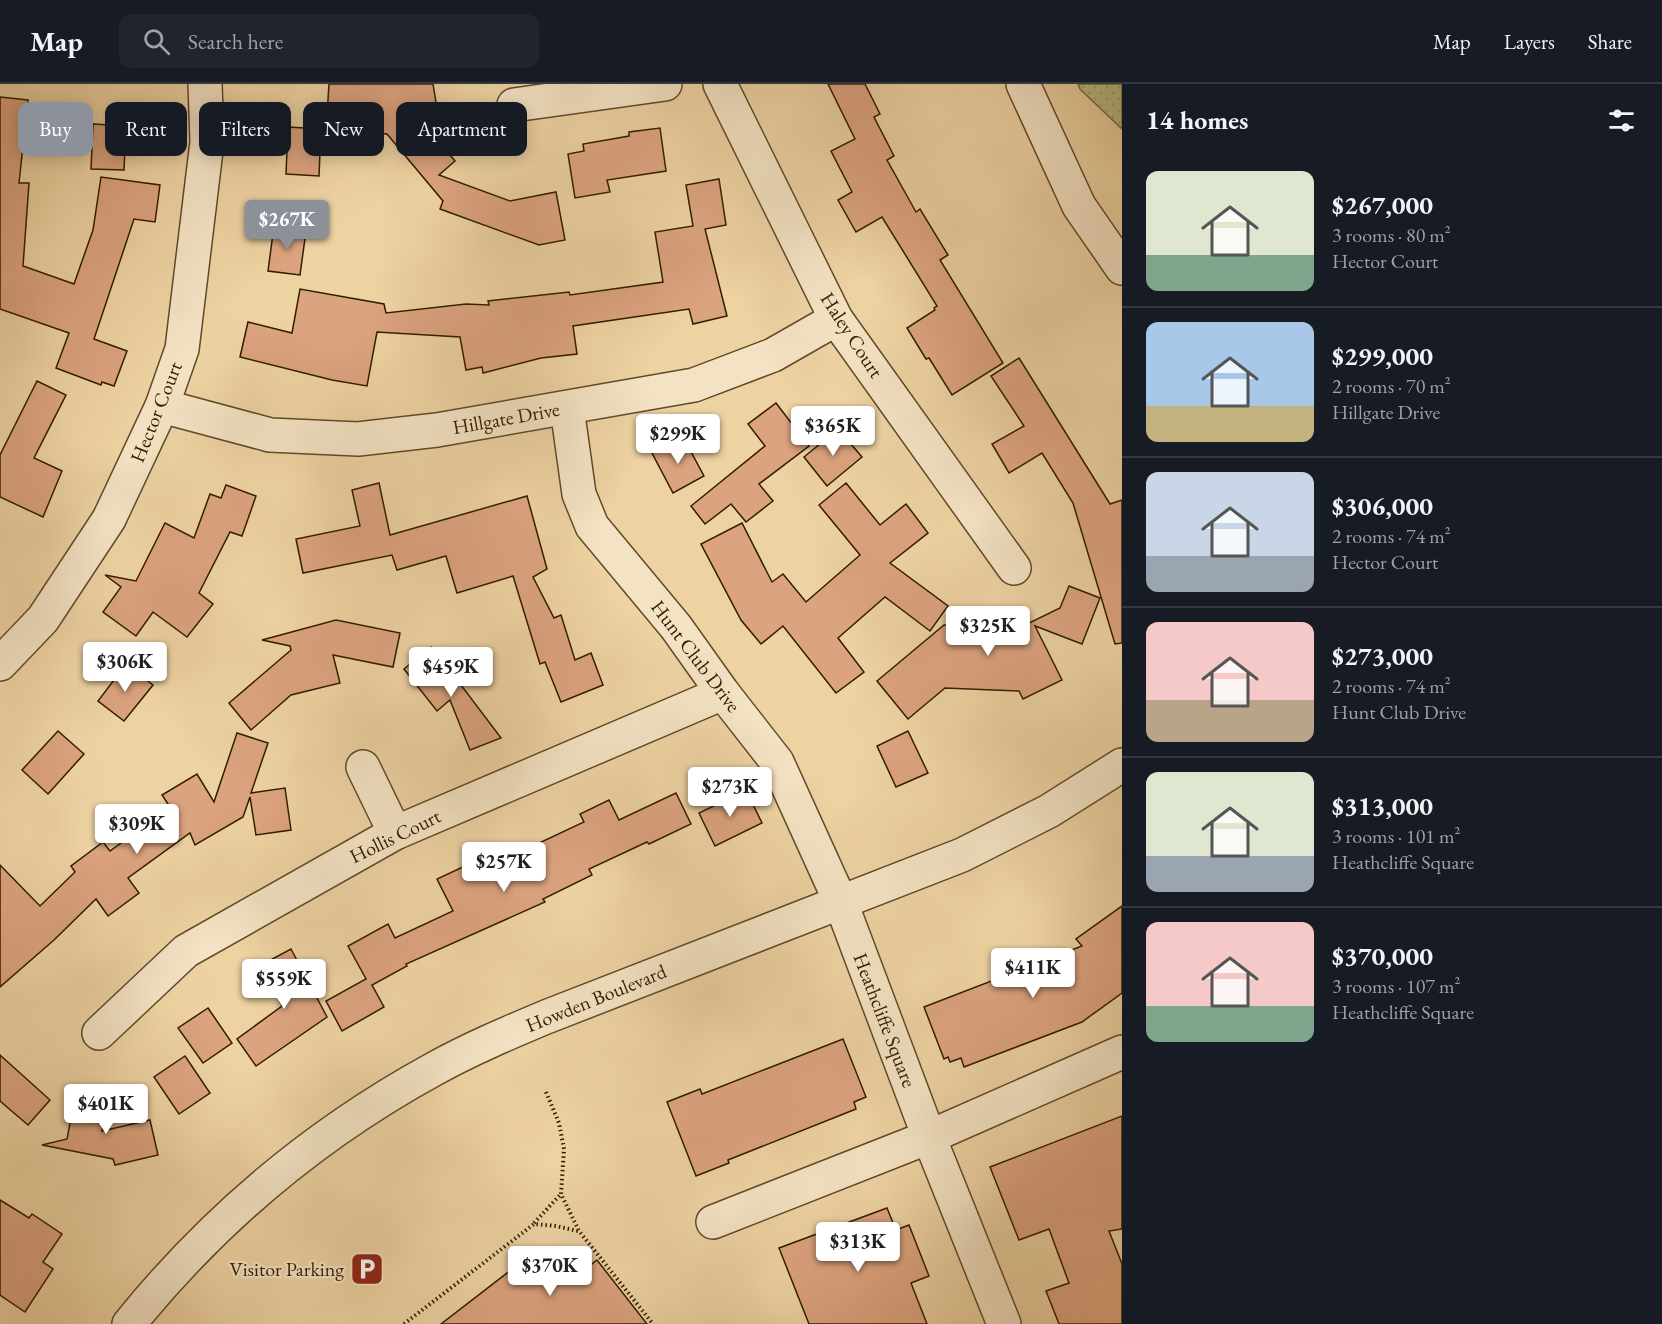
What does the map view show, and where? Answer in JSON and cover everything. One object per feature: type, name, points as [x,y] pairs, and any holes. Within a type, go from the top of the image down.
[{"type":"street","name":"Hector Court","points":[[0,664],[43,619],[109,519],[162,406],[182,349],[207,142],[205,84]]},
{"type":"street","points":[[527,103],[665,84]]},
{"type":"street","name":"Haley Court","points":[[720,84],[836,319],[1014,568]]},
{"type":"street","points":[[1023,84],[1078,206],[1122,268]]},
{"type":"street","name":"Hillgate Drive","points":[[162,406],[270,435],[358,439],[437,430],[694,385],[773,355],[836,319]]},
{"type":"street","name":"Hunt Club Drive","points":[[567,408],[579,494],[592,526],[676,627],[723,693],[777,762],[841,903]]},
{"type":"street","name":"Hollis Court","points":[[99,1033],[186,951],[395,833],[723,693]]},
{"type":"street","name":"Howden Boulevard","points":[[129,1324],[160,1286],[214,1230],[281,1172],[356,1116],[435,1068],[500,1036],[546,1017],[962,855],[1049,811],[1122,765]]},
{"type":"street","points":[[363,767],[395,833]]},
{"type":"street","name":"Heathcliffe Square","points":[[841,903],[929,1137],[1004,1324]]},
{"type":"street","points":[[713,1222],[929,1137],[1122,1052]]},
{"type":"path","points":[[546,1092],[559,1123],[564,1149],[561,1194],[579,1232],[653,1324]]},
{"type":"path","points":[[404,1324],[534,1224],[561,1194]]},
{"type":"path","points":[[534,1224],[556,1226],[579,1232]]},
{"type":"green space","points":[[1078,84],[1122,84],[1122,129],[1080,89]]},
{"type":"building","points":[[329,84],[433,84],[436,102],[396,102],[396,145],[387,134],[384,134],[384,102],[328,102]]},
{"type":"building","points":[[828,84],[865,84],[880,114],[874,117],[894,156],[887,160],[916,212],[920,209],[948,255],[940,260],[1003,363],[952,395],[907,328],[935,310],[937,306],[882,217],[856,232],[838,200],[852,192],[831,151],[855,139]]},
{"type":"building","points":[[0,97],[28,100],[28,102],[18,102],[18,156],[22,156],[19,183],[29,183],[23,266],[74,284],[93,230],[101,177],[160,185],[155,222],[134,219],[94,339],[127,351],[114,386],[102,382],[101,385],[56,368],[69,333],[0,309]]},
{"type":"building","points":[[93,124],[105,125],[105,156],[125,156],[124,170],[91,169]]},
{"type":"building","points":[[291,127],[303,128],[303,156],[320,156],[319,176],[286,174],[287,156],[291,156]]},
{"type":"building","points":[[660,128],[666,171],[607,180],[610,192],[575,198],[568,154],[584,151],[583,144],[629,136],[629,132]]},
{"type":"building","points":[[405,156],[451,156],[455,161],[439,175],[510,201],[556,192],[565,240],[539,245],[440,209],[443,201]]},
{"type":"building","points":[[719,179],[726,225],[705,229],[727,316],[693,324],[689,309],[573,326],[577,354],[541,358],[483,373],[482,367],[466,370],[460,337],[377,332],[367,386],[332,380],[240,357],[248,322],[292,333],[300,289],[384,304],[386,313],[466,304],[489,305],[488,301],[569,292],[570,295],[663,282],[655,232],[693,226],[686,185]]},
{"type":"building","points":[[274,226],[306,231],[300,275],[268,271]]},
{"type":"building","points":[[1019,358],[1110,504],[1122,500],[1122,643],[1115,644],[1073,503],[1042,453],[1009,473],[992,444],[1024,426],[991,376]]},
{"type":"building","points":[[37,381],[66,395],[34,458],[62,471],[43,517],[0,497],[0,455]]},
{"type":"building","points":[[776,403],[809,446],[759,484],[773,501],[746,522],[731,504],[705,524],[691,506],[765,446],[748,424]]},
{"type":"building","points":[[838,429],[862,457],[827,486],[804,457]]},
{"type":"building","points":[[683,437],[704,476],[673,493],[652,453]]},
{"type":"building","points":[[379,483],[390,535],[527,496],[547,569],[533,577],[554,618],[561,615],[575,660],[591,653],[603,685],[561,702],[545,662],[540,664],[513,576],[457,593],[446,556],[397,570],[392,555],[303,573],[296,539],[360,526],[352,490]]},
{"type":"building","points":[[846,483],[880,525],[906,504],[928,533],[890,563],[948,606],[930,631],[885,597],[838,638],[864,672],[836,693],[783,626],[761,644],[741,620],[701,544],[742,523],[772,582],[783,574],[806,602],[860,555],[819,505]]},
{"type":"building","points":[[226,485],[256,496],[242,536],[230,532],[199,593],[213,604],[187,637],[153,612],[136,636],[103,612],[121,587],[105,575],[136,581],[165,523],[194,538],[210,494],[221,498]]},
{"type":"building","points":[[1069,586],[1100,598],[1082,644],[1035,626],[1062,680],[1023,699],[1019,691],[945,688],[908,719],[877,681],[944,625],[1019,628],[1060,608]]},
{"type":"building","points":[[336,620],[400,633],[393,667],[333,655],[340,683],[291,695],[251,730],[229,703],[291,650],[290,646],[262,640]]},
{"type":"building","points":[[431,647],[501,738],[470,750],[450,700],[437,711],[404,669]]},
{"type":"building","points":[[126,664],[153,685],[124,721],[98,701]]},
{"type":"building","points":[[58,731],[84,754],[48,794],[22,770]]},
{"type":"building","points":[[908,731],[928,773],[896,787],[877,746]]},
{"type":"building","points":[[237,733],[268,743],[251,793],[285,788],[291,830],[256,835],[250,797],[243,817],[195,845],[190,833],[128,878],[139,893],[108,916],[96,899],[54,940],[0,987],[0,865],[40,906],[75,872],[71,866],[103,842],[110,851],[170,807],[162,795],[197,774],[214,802]]},
{"type":"building","points":[[746,790],[762,823],[715,846],[699,813]]},
{"type":"building","points":[[676,793],[691,824],[589,869],[592,875],[543,899],[545,902],[406,964],[407,966],[372,985],[384,1007],[342,1031],[326,1001],[366,979],[348,946],[388,924],[395,938],[453,911],[437,879],[467,865],[469,869],[515,847],[518,853],[584,822],[580,814],[609,800],[619,820]]},
{"type":"building","points":[[1122,906],[1122,993],[1082,1022],[964,1067],[961,1058],[950,1062],[948,1057],[944,1059],[924,1007],[1082,946],[1076,939]]},
{"type":"building","points":[[291,949],[327,1017],[256,1066],[237,1039],[282,1006],[261,965]]},
{"type":"building","points":[[208,1008],[232,1043],[203,1063],[178,1028]]},
{"type":"building","points":[[843,1039],[866,1097],[854,1102],[856,1109],[728,1160],[729,1163],[696,1176],[667,1102],[700,1089],[702,1094]]},
{"type":"building","points":[[0,1055],[50,1100],[28,1125],[0,1101]]},
{"type":"building","points":[[185,1056],[210,1093],[179,1114],[154,1077]]},
{"type":"building","points":[[75,1097],[107,1103],[102,1131],[150,1120],[158,1155],[115,1165],[113,1159],[42,1145],[67,1139]]},
{"type":"building","points":[[1122,1116],[1122,1229],[1109,1231],[1122,1264],[1122,1324],[1059,1324],[1046,1291],[1069,1283],[1049,1229],[1019,1240],[990,1167]]},
{"type":"building","points":[[0,1200],[29,1218],[32,1214],[62,1234],[43,1262],[53,1269],[25,1312],[0,1295]]},
{"type":"building","points":[[887,1208],[896,1230],[909,1225],[929,1276],[911,1283],[927,1324],[809,1324],[779,1248]]},
{"type":"building","points":[[559,1247],[580,1273],[597,1260],[647,1324],[441,1324],[529,1256],[536,1265]]},
{"type":"place","name":"Visitor Parking","points":[[367,1269]]}]
